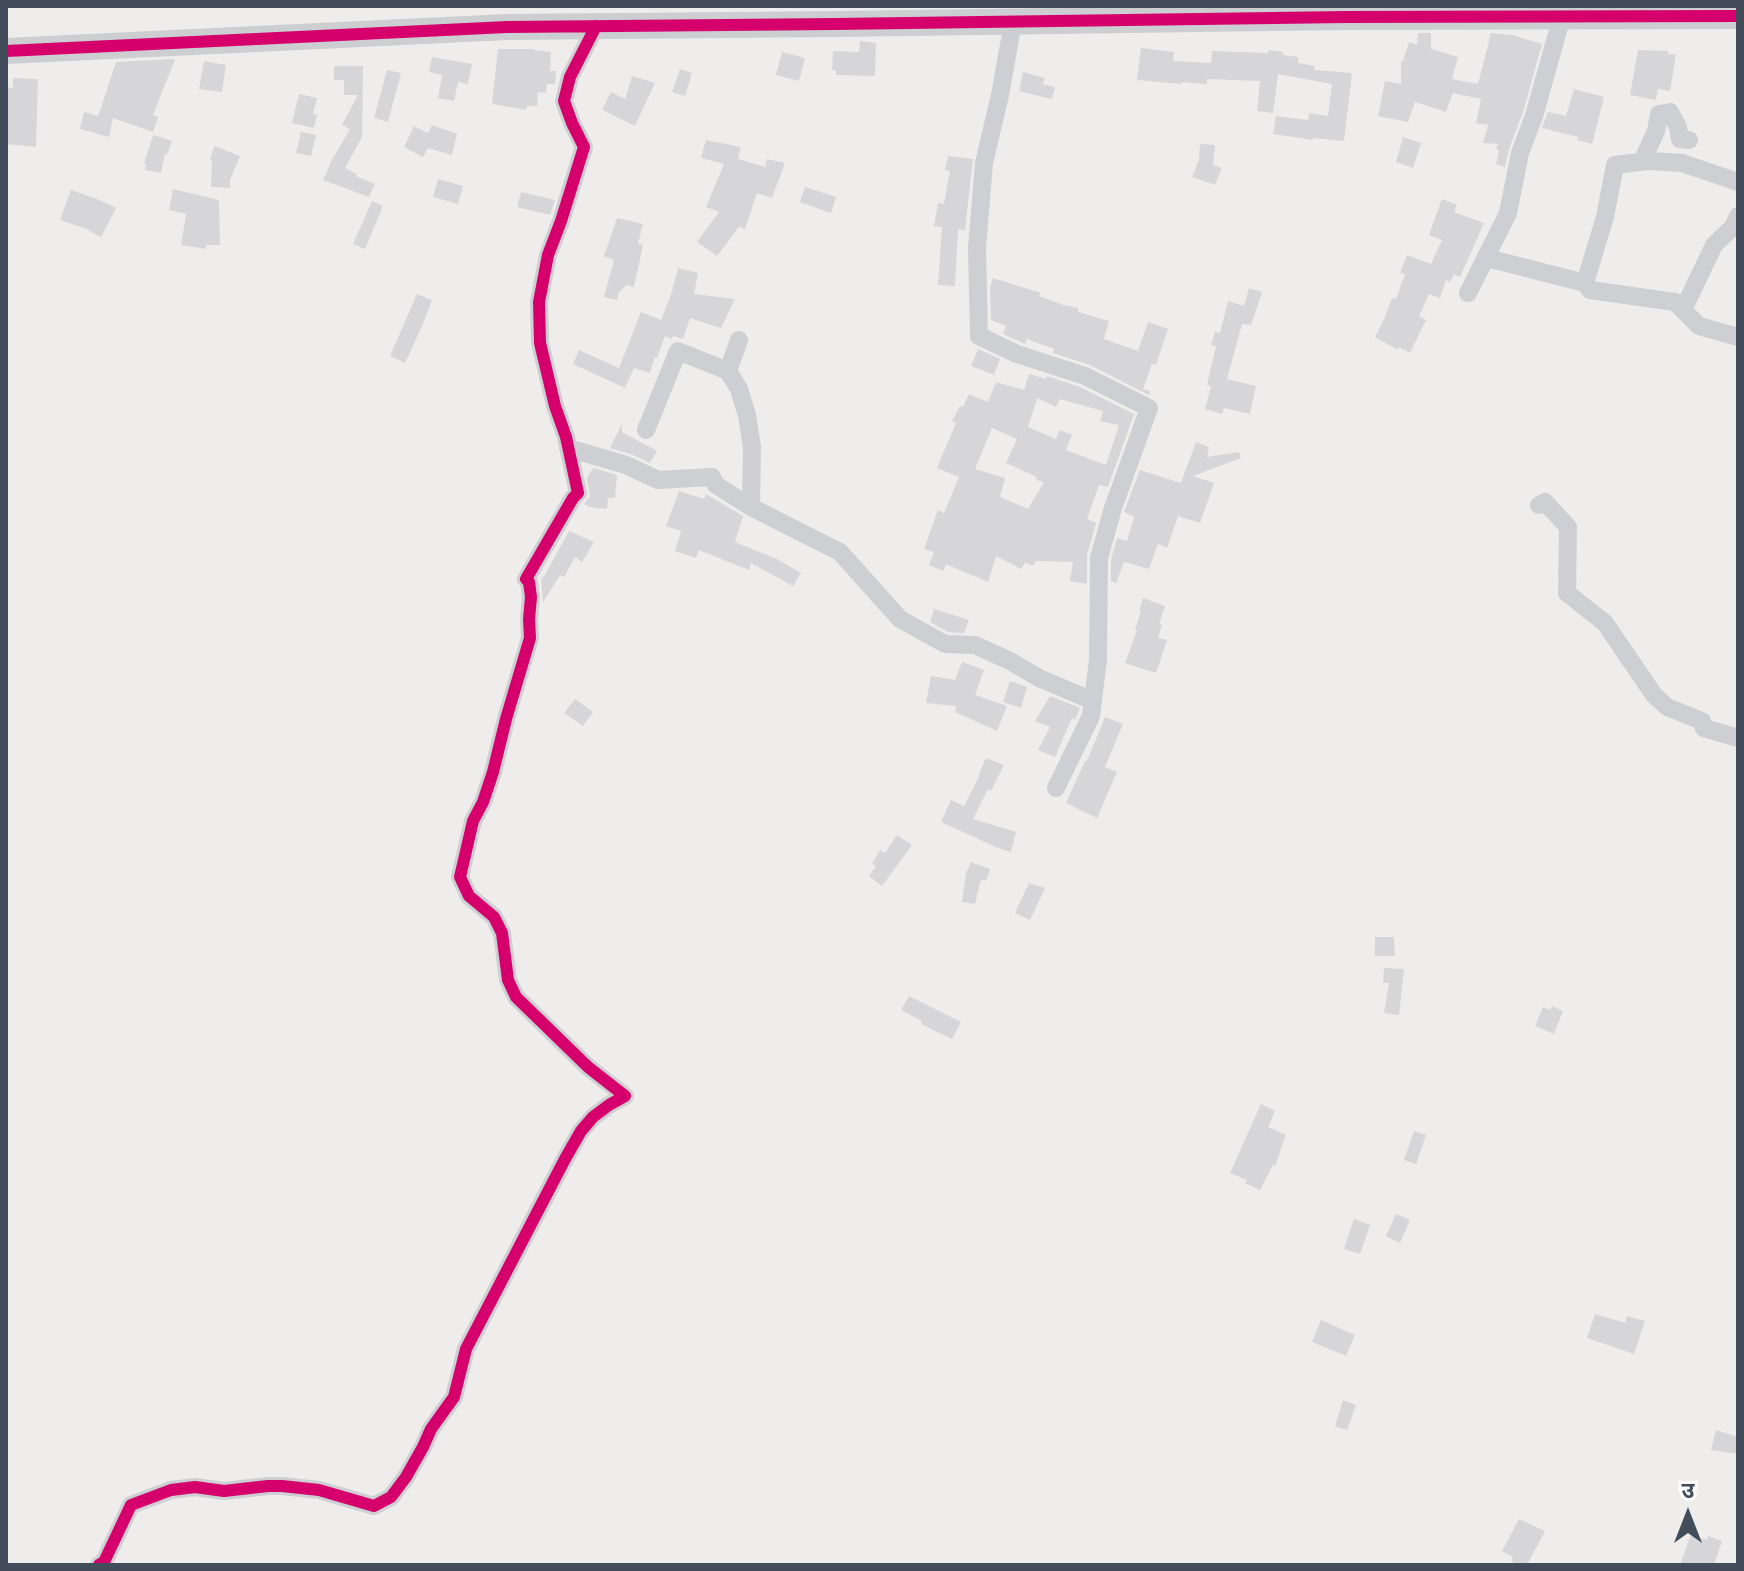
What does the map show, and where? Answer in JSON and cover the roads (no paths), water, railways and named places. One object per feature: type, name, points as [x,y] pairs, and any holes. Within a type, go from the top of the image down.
[{"type":"street","points":[[6,51],[836,15],[1013,22],[1265,12],[1491,11],[1562,16],[1738,16]]},
{"type":"street","points":[[1468,293],[1508,213],[1520,153],[1534,116],[1562,16]]},
{"type":"street","points":[[1013,22],[984,163],[977,248],[979,336],[1017,354],[1085,376],[1149,408],[1113,508],[1099,558],[1098,660],[1091,716],[1056,788]]},
{"type":"street","points":[[99,1565],[104,1562],[131,1505],[171,1490],[195,1487],[224,1491],[282,1486],[319,1490],[374,1506],[391,1497],[418,1457],[431,1429],[454,1397],[466,1349],[570,1149],[593,1117],[625,1096],[588,1067],[516,997],[508,980],[502,933],[494,917],[469,896],[460,877],[473,821],[493,772],[530,638],[531,597],[526,579],[578,493],[540,343],[539,302],[548,255],[584,147],[564,101],[570,77],[596,26]]},
{"type":"street","points":[[1648,161],[1645,155],[1656,131],[1659,114],[1670,112],[1680,139],[1689,140]]},
{"type":"street","points":[[1585,283],[1605,217],[1615,165],[1648,161],[1682,163],[1738,182]]},
{"type":"street","points":[[1683,310],[1714,245],[1733,227],[1738,216]]},
{"type":"street","points":[[1487,258],[1585,283],[1590,290],[1675,302],[1699,326],[1738,337]]},
{"type":"street","points":[[728,371],[739,340]]},
{"type":"street","points":[[646,430],[678,351],[728,371],[739,389],[747,415],[752,447],[751,507]]},
{"type":"street","points":[[568,448],[626,465],[658,480],[712,477],[716,485],[751,507],[840,552],[900,619],[945,644],[975,645],[1093,701]]},
{"type":"street","points":[[1539,505],[1545,502],[1568,527],[1567,593],[1605,623],[1654,695],[1667,707],[1702,721],[1704,728],[1738,738]]}]
